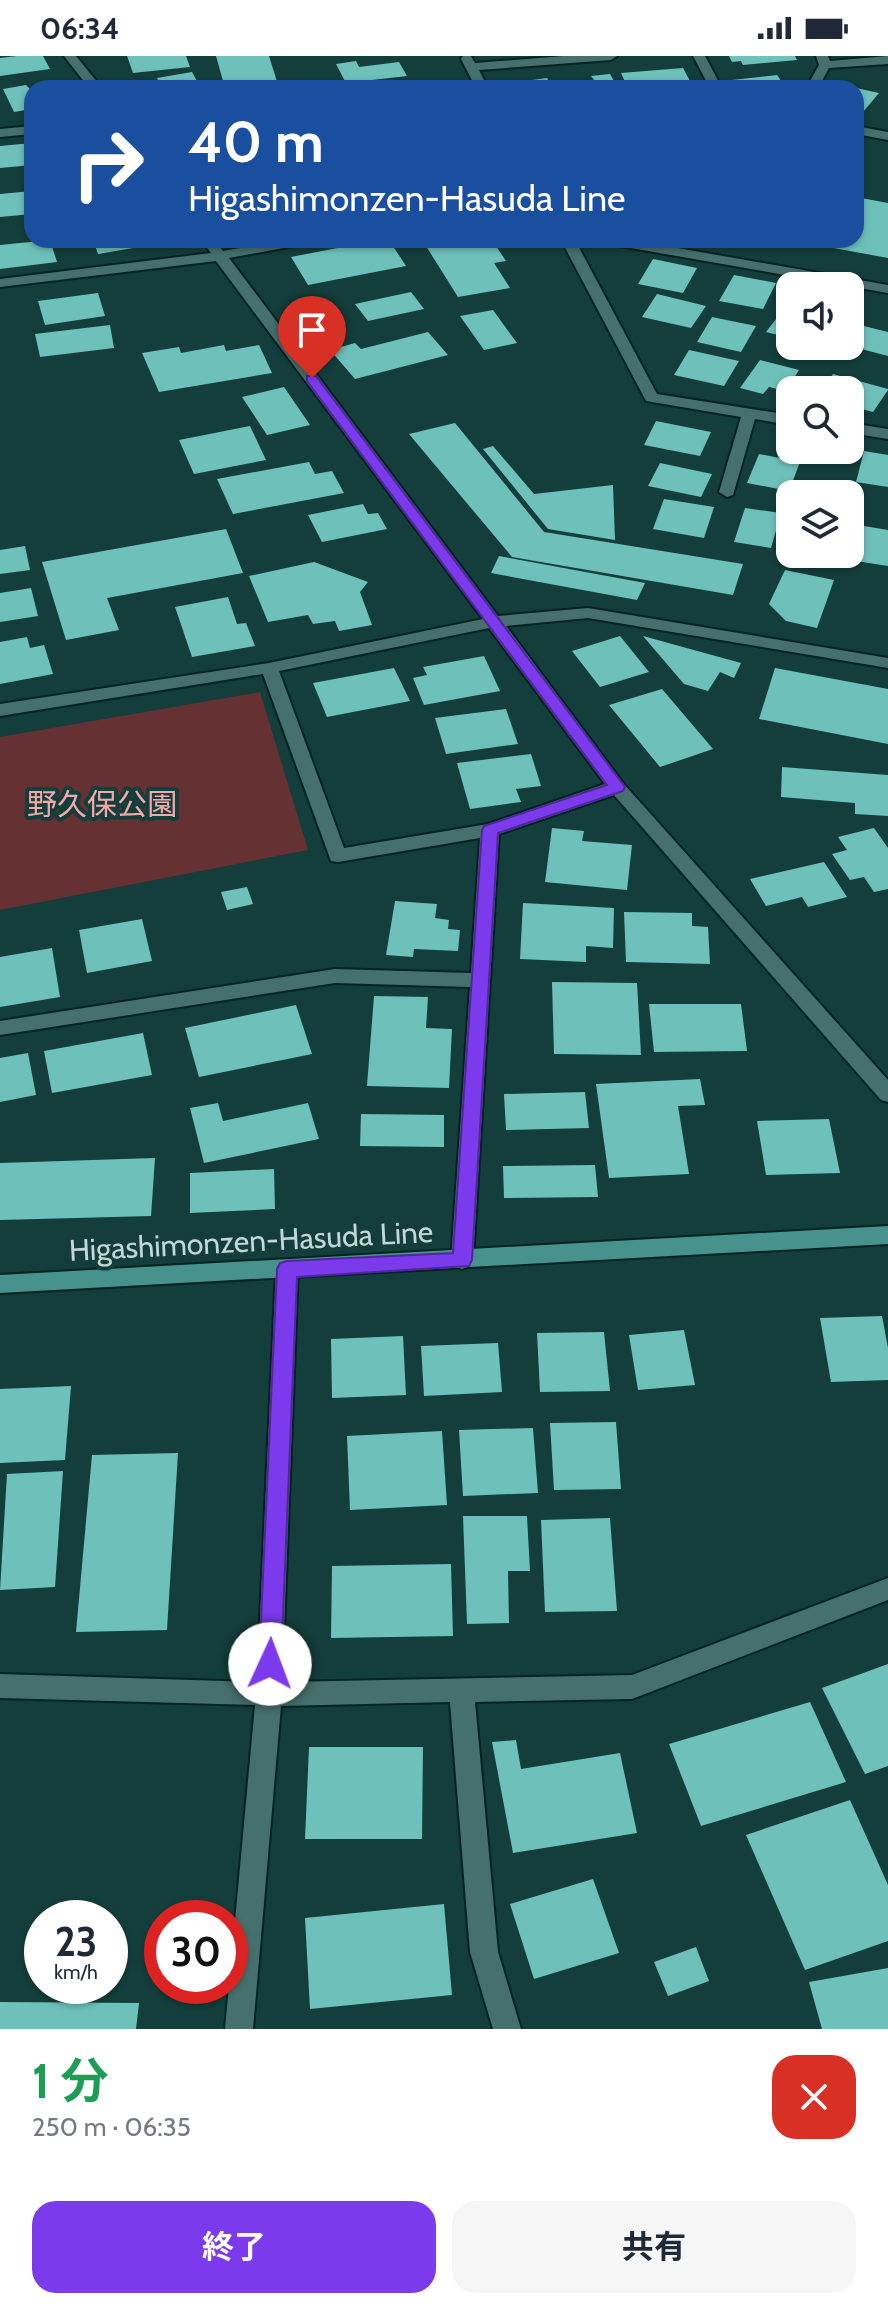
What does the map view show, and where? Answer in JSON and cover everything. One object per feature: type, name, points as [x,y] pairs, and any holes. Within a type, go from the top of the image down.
[{"type":"main road","name":"Higashimonzen-Hasuda Line","points":[[0,1284],[888,1235]]},
{"type":"street","points":[[70,56],[90,80]]},
{"type":"street","points":[[478,80],[468,62],[611,56]]},
{"type":"street","points":[[699,56],[712,80]]},
{"type":"street","points":[[815,80],[824,60],[888,60]]},
{"type":"street","points":[[0,133],[24,131]]},
{"type":"street","points":[[864,132],[888,136]]},
{"type":"street","points":[[214,248],[617,787],[888,1094]]},
{"type":"street","points":[[0,283],[262,248]]},
{"type":"street","points":[[572,248],[651,398],[776,418]]},
{"type":"street","points":[[677,248],[720,253],[888,289]]},
{"type":"street","points":[[727,492],[749,414]]},
{"type":"street","points":[[864,430],[888,434]]},
{"type":"street","points":[[0,710],[269,668],[494,622],[588,613],[888,663]]},
{"type":"street","points":[[269,668],[338,856],[490,830],[617,787]]},
{"type":"street","points":[[462,1260],[490,830]]},
{"type":"street","points":[[0,1028],[335,976],[482,980]]},
{"type":"street","points":[[239,2029],[269,1694],[287,1269]]},
{"type":"street","points":[[0,1686],[269,1694],[632,1687],[888,1589]]},
{"type":"street","points":[[461,1690],[484,1952],[507,2029]]},
{"type":"green space","name":"野久保公園","points":[[260,692],[308,850],[0,910],[0,737]]},
{"type":"building","points":[[43,56],[50,69],[0,76],[0,58]]},
{"type":"building","points":[[127,56],[186,56],[190,67],[133,73]]},
{"type":"building","points":[[216,56],[269,56],[276,80],[223,80]]},
{"type":"building","points":[[729,56],[795,56],[797,60],[743,65],[741,61],[732,62]]},
{"type":"building","points":[[356,61],[359,67],[399,62],[407,76],[344,80],[336,64]]},
{"type":"building","points":[[683,68],[689,80],[624,80],[621,73]]},
{"type":"building","points":[[192,72],[196,80],[158,80]]},
{"type":"building","points":[[610,74],[613,80],[594,80],[591,76]]},
{"type":"building","points":[[777,75],[780,80],[732,80]]},
{"type":"building","points":[[24,85],[24,110],[14,112],[3,89]]},
{"type":"building","points":[[864,90],[879,93],[864,111]]},
{"type":"building","points":[[24,144],[24,166],[0,168],[0,146]]},
{"type":"building","points":[[24,192],[24,215],[0,217],[0,194]]},
{"type":"building","points":[[864,198],[888,203],[888,258],[834,248],[864,248]]},
{"type":"building","points":[[24,243],[24,248],[53,248],[57,262],[0,269],[0,245]]},
{"type":"building","points":[[96,248],[133,248],[98,254]]},
{"type":"building","points":[[338,248],[394,248],[406,266],[308,285],[291,257]]},
{"type":"building","points":[[427,248],[497,248],[506,261],[494,263],[510,288],[458,297]]},
{"type":"building","points":[[653,259],[697,268],[683,293],[638,284]]},
{"type":"building","points":[[734,275],[776,283],[763,309],[719,301]]},
{"type":"building","points":[[411,292],[424,309],[368,321],[355,304]]},
{"type":"building","points":[[98,293],[105,316],[45,325],[38,301]]},
{"type":"building","points":[[657,294],[706,306],[691,328],[642,317]]},
{"type":"building","points":[[493,310],[517,343],[484,350],[460,316]]},
{"type":"building","points":[[712,317],[756,326],[741,352],[697,342]]},
{"type":"building","points":[[776,319],[776,334],[766,332]]},
{"type":"building","points":[[110,325],[114,348],[40,357],[35,334]]},
{"type":"building","points":[[864,326],[888,332],[888,356],[864,350]]},
{"type":"building","points":[[428,332],[448,355],[355,379],[330,350],[355,343],[361,349]]},
{"type":"building","points":[[224,345],[226,351],[259,345],[272,373],[159,392],[142,353],[179,347],[181,353]]},
{"type":"building","points":[[689,350],[739,361],[724,386],[674,375]]},
{"type":"building","points":[[760,360],[799,370],[795,376],[776,376],[776,389],[769,387],[763,394],[740,388]]},
{"type":"building","points":[[864,382],[888,389],[873,412],[864,410]]},
{"type":"building","points":[[284,387],[310,425],[267,435],[242,397]]},
{"type":"building","points":[[656,421],[711,432],[700,456],[644,445]]},
{"type":"building","points":[[455,423],[544,532],[743,564],[733,595],[512,557],[409,434]]},
{"type":"building","points":[[250,426],[266,460],[194,474],[179,440]]},
{"type":"building","points":[[493,446],[534,494],[613,485],[615,540],[548,529],[483,449]]},
{"type":"building","points":[[864,451],[888,455],[888,487],[857,480],[861,464],[864,464]]},
{"type":"building","points":[[759,454],[776,457],[776,464],[799,464],[793,480],[776,480],[776,489],[747,483]]},
{"type":"building","points":[[309,462],[315,474],[332,471],[344,493],[233,514],[217,479]]},
{"type":"building","points":[[660,463],[712,474],[701,497],[648,486]]},
{"type":"building","points":[[664,499],[714,507],[704,538],[653,529]]},
{"type":"building","points":[[363,504],[368,514],[378,513],[387,529],[322,542],[308,515]]},
{"type":"building","points":[[745,508],[776,512],[776,530],[771,548],[734,542]]},
{"type":"building","points":[[864,526],[888,530],[888,566],[864,562]]},
{"type":"building","points":[[226,529],[243,573],[107,598],[119,630],[66,640],[42,562]]},
{"type":"building","points":[[25,546],[30,570],[0,574],[0,550]]},
{"type":"building","points":[[499,556],[645,583],[637,600],[491,573]]},
{"type":"building","points":[[314,562],[368,582],[360,592],[372,625],[339,631],[335,621],[313,624],[308,615],[268,622],[249,576]]},
{"type":"building","points":[[785,570],[834,580],[817,628],[786,621],[769,604]]},
{"type":"building","points":[[31,588],[38,616],[0,622],[0,593]]},
{"type":"building","points":[[228,597],[237,624],[246,623],[255,646],[192,657],[175,607]]},
{"type":"building","points":[[620,636],[649,672],[600,687],[572,651]]},
{"type":"building","points":[[643,636],[741,663],[734,678],[720,672],[708,691],[684,684]]},
{"type":"building","points":[[27,637],[30,648],[44,645],[53,674],[0,684],[0,642]]},
{"type":"building","points":[[484,656],[500,691],[424,705],[413,678],[427,675],[423,667]]},
{"type":"building","points":[[394,668],[410,701],[327,717],[313,683]]},
{"type":"building","points":[[775,668],[888,689],[888,744],[759,719]]},
{"type":"building","points":[[662,689],[713,749],[660,767],[609,705]]},
{"type":"building","points":[[506,709],[518,744],[446,754],[435,718]]},
{"type":"building","points":[[531,754],[541,786],[516,789],[521,802],[470,809],[457,763]]},
{"type":"building","points":[[782,767],[888,775],[888,816],[855,814],[855,803],[781,797]]},
{"type":"building","points":[[552,828],[584,831],[582,841],[632,845],[627,890],[545,882]]},
{"type":"building","points":[[874,828],[888,848],[888,889],[874,892],[864,877],[850,880],[832,854],[847,850],[838,837]]},
{"type":"building","points":[[824,862],[847,897],[808,907],[802,897],[766,906],[750,879]]},
{"type":"building","points":[[247,887],[253,904],[227,910],[221,892]]},
{"type":"building","points":[[395,901],[437,904],[435,918],[449,920],[448,929],[460,930],[458,951],[414,949],[413,957],[386,955]]},
{"type":"building","points":[[523,903],[614,908],[613,948],[586,946],[586,962],[520,959]]},
{"type":"building","points":[[624,912],[692,913],[692,926],[708,927],[710,964],[626,962]]},
{"type":"building","points":[[142,919],[152,961],[87,973],[79,930]]},
{"type":"building","points":[[52,948],[60,997],[0,1007],[0,957]]},
{"type":"building","points":[[552,982],[637,983],[641,1055],[554,1054]]},
{"type":"building","points":[[374,996],[428,997],[426,1028],[452,1029],[449,1088],[367,1086]]},
{"type":"building","points":[[649,1004],[741,1004],[747,1051],[654,1052]]},
{"type":"building","points":[[296,1005],[312,1054],[199,1077],[185,1028]]},
{"type":"building","points":[[143,1033],[152,1075],[52,1093],[44,1051]]},
{"type":"building","points":[[28,1053],[36,1095],[0,1102],[0,1058]]},
{"type":"building","points":[[700,1079],[705,1105],[678,1106],[689,1174],[609,1178],[596,1084]]},
{"type":"building","points":[[585,1092],[589,1128],[506,1130],[504,1094]]},
{"type":"building","points":[[218,1103],[223,1121],[308,1103],[319,1139],[204,1163],[190,1108]]},
{"type":"building","points":[[361,1114],[444,1115],[444,1147],[360,1146]]},
{"type":"building","points":[[829,1119],[840,1173],[766,1175],[757,1121]]},
{"type":"building","points":[[155,1158],[151,1216],[0,1220],[0,1163]]},
{"type":"building","points":[[595,1165],[598,1197],[504,1198],[503,1166]]},
{"type":"building","points":[[274,1169],[275,1209],[190,1213],[190,1173]]},
{"type":"building","points":[[882,1316],[888,1348],[888,1380],[831,1382],[820,1318]]},
{"type":"building","points":[[684,1330],[695,1385],[638,1390],[629,1335]]},
{"type":"building","points":[[604,1332],[610,1391],[540,1392],[537,1333]]},
{"type":"building","points":[[403,1336],[406,1395],[332,1398],[331,1339]]},
{"type":"building","points":[[498,1343],[502,1392],[424,1396],[421,1346]]},
{"type":"building","points":[[71,1386],[65,1460],[0,1463],[0,1389]]},
{"type":"building","points":[[616,1422],[621,1489],[554,1490],[550,1423]]},
{"type":"building","points":[[533,1428],[538,1493],[463,1496],[459,1430]]},
{"type":"building","points":[[442,1431],[447,1505],[350,1510],[347,1436]]},
{"type":"building","points":[[178,1453],[167,1630],[76,1632],[92,1455]]},
{"type":"building","points":[[63,1471],[55,1587],[0,1590],[7,1474]]},
{"type":"building","points":[[463,1516],[527,1516],[530,1571],[508,1571],[509,1623],[467,1624]]},
{"type":"building","points":[[610,1518],[617,1611],[545,1612],[541,1520]]},
{"type":"building","points":[[451,1564],[453,1636],[331,1638],[332,1566]]},
{"type":"building","points":[[888,1664],[888,1766],[865,1774],[822,1688]]},
{"type":"building","points":[[810,1702],[846,1782],[701,1826],[669,1744]]},
{"type":"building","points":[[516,1740],[521,1769],[620,1753],[637,1833],[513,1853],[492,1742]]},
{"type":"building","points":[[309,1747],[423,1747],[422,1839],[305,1839]]},
{"type":"building","points":[[850,1800],[888,1885],[888,1941],[805,1970],[746,1835]]},
{"type":"building","points":[[593,1879],[619,1953],[534,1979],[510,1904]]},
{"type":"building","points":[[444,1904],[452,1995],[310,2009],[305,1918]]},
{"type":"building","points":[[696,1947],[709,1981],[668,1996],[654,1962]]},
{"type":"building","points":[[888,1968],[888,2029],[822,2029],[809,1982]]},
{"type":"building","points":[[0,2002],[139,2003],[136,2029],[0,2029]]},
{"type":"route","points":[[270,1664],[287,1269],[462,1260],[490,830],[617,787],[312,378]]}]
